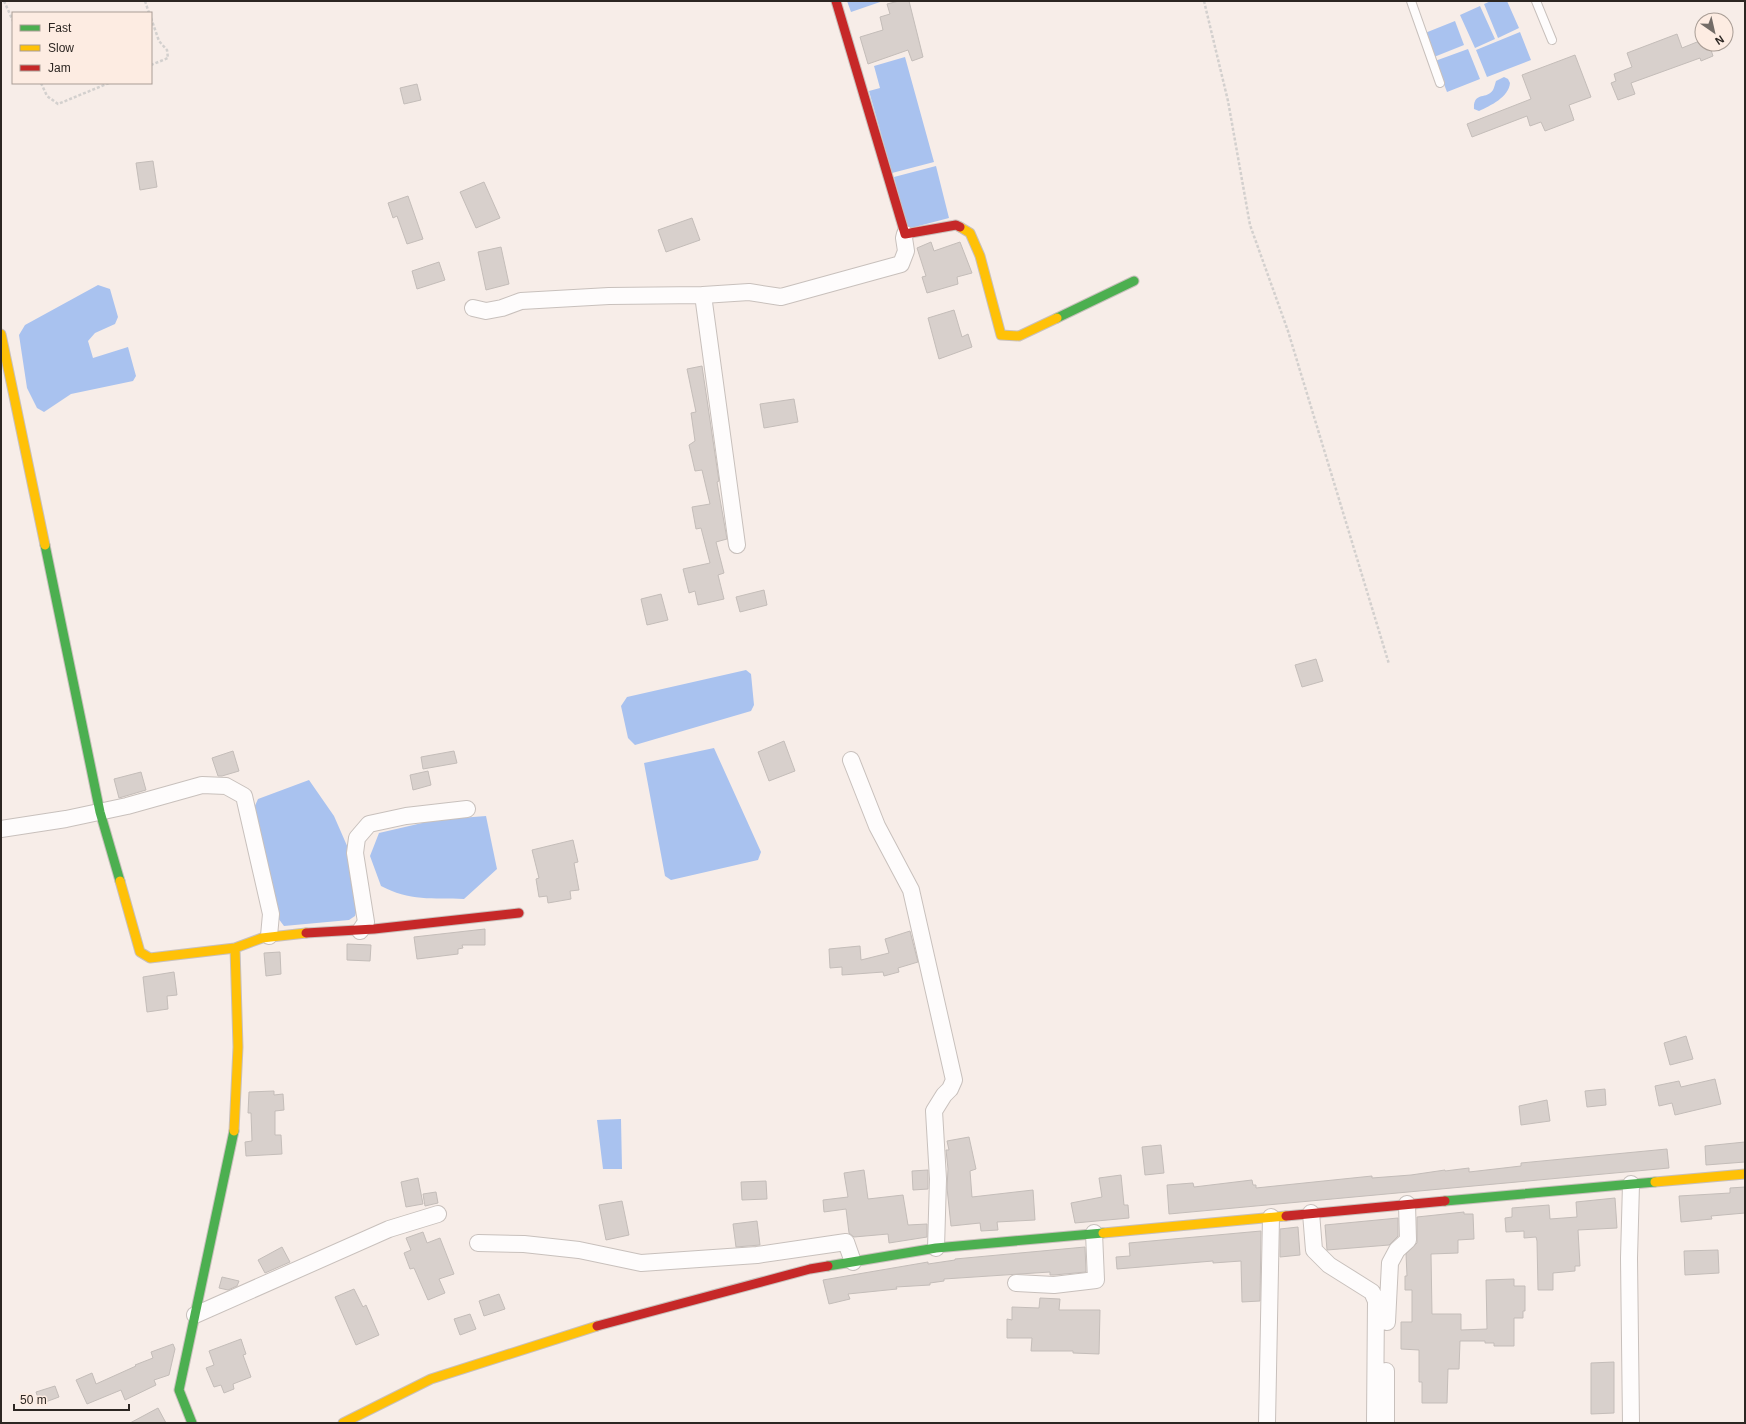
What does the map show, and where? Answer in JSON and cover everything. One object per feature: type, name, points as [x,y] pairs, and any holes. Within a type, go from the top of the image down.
[{"type":"street","points":[[472,308],[486,311],[502,308],[522,301],[601,296],[703,295],[749,292],[781,297],[901,264],[906,251],[904,238],[905,234],[836,1]]},
{"type":"street","points":[[905,234],[956,225],[970,233],[980,256],[1001,335],[1019,336],[1134,281]]},
{"type":"street","points":[[703,295],[737,545]]},
{"type":"street","points":[[1,334],[100,812],[140,952],[150,958],[235,948],[247,941],[269,936],[360,930],[519,913]]},
{"type":"street","points":[[851,760],[877,826],[911,890],[954,1080],[950,1089],[944,1095],[934,1111],[938,1179],[936,1248]]},
{"type":"street","points":[[1,829],[100,812],[202,785],[226,786],[244,796],[271,914],[269,936]]},
{"type":"street","points":[[360,930],[366,922],[355,852],[357,838],[369,824],[406,816],[467,809]]},
{"type":"street","points":[[192,1423],[179,1390],[235,1125],[238,1047],[235,948]]},
{"type":"street","points":[[342,1423],[431,1379],[591,1328],[810,1270],[852,1262],[936,1248],[1745,1174]]},
{"type":"street","points":[[1631,1184],[1629,1258],[1631,1423]]},
{"type":"street","points":[[1386,1423],[1387,1310],[1390,1263],[1397,1250],[1408,1240],[1407,1204]]},
{"type":"street","points":[[1312,1213],[1314,1250],[1329,1265],[1372,1292],[1376,1301],[1375,1423]]},
{"type":"street","points":[[195,1315],[389,1230],[438,1214]]},
{"type":"street","points":[[1267,1423],[1271,1217]]},
{"type":"street","points":[[1016,1283],[1054,1285],[1096,1280],[1094,1233]]},
{"type":"street","points":[[478,1243],[524,1244],[579,1250],[641,1263],[758,1255],[846,1242],[852,1262]]},
{"type":"lane","points":[[1410,1],[1440,83]]},
{"type":"lane","points":[[1536,1],[1552,40]]},
{"type":"path","points":[[4,1],[12,19]]},
{"type":"path","points":[[145,1],[149,12]]},
{"type":"path","points":[[1204,1],[1228,101],[1250,224],[1288,331],[1389,664]]},
{"type":"path","points":[[152,21],[159,41],[167,50],[168,58],[152,65]]},
{"type":"path","points":[[41,84],[47,96],[58,104],[107,84]]},
{"type":"water","points":[[847,1],[883,1],[851,12]]},
{"type":"water","points":[[1491,1],[1507,1],[1519,28],[1498,38],[1484,4]]},
{"type":"water","points":[[1480,6],[1495,39],[1475,48],[1460,15]]},
{"type":"water","points":[[1455,21],[1464,45],[1434,57],[1425,33]]},
{"type":"water","points":[[1520,32],[1531,60],[1487,77],[1476,50]]},
{"type":"water","points":[[1468,49],[1480,79],[1447,92],[1435,61]]},
{"type":"water","points":[[905,57],[934,162],[892,173],[869,91],[880,88],[874,66]]},
{"type":"water","points":[[1504,77],[1508,79],[1510,83],[1509,88],[1503,97],[1479,111],[1474,109],[1474,103],[1476,100],[1490,93],[1493,90],[1496,81]]},
{"type":"water","points":[[936,166],[949,218],[907,229],[894,177]]},
{"type":"water","points":[[98,285],[110,289],[118,317],[115,324],[95,333],[88,341],[93,358],[128,347],[136,376],[133,381],[71,394],[44,412],[37,408],[27,388],[19,335],[25,325]]},
{"type":"water","points":[[746,670],[751,674],[754,705],[751,711],[635,745],[628,738],[621,706],[627,697]]},
{"type":"water","points":[[714,748],[761,852],[758,860],[671,880],[665,876],[644,763]]},
{"type":"water","points":[[309,780],[334,816],[348,848],[358,906],[355,916],[349,920],[284,926],[275,914],[254,808],[258,799]]},
{"type":"water","points":[[486,816],[497,869],[464,899],[421,898],[391,891],[381,886],[370,856],[379,833],[435,820]]},
{"type":"water","points":[[621,1119],[622,1169],[603,1169],[597,1120]]},
{"type":"building","points":[[899,1],[909,1],[923,57],[912,61],[908,50],[868,64],[860,37],[883,30],[880,17],[890,14],[887,4]]},
{"type":"building","points":[[1677,34],[1682,48],[1694,43],[1694,52],[1712,52],[1713,56],[1701,61],[1700,58],[1631,83],[1635,94],[1618,100],[1611,83],[1616,81],[1614,74],[1632,67],[1627,53]]},
{"type":"building","points":[[1575,55],[1591,97],[1569,105],[1574,120],[1545,131],[1541,122],[1530,126],[1527,116],[1472,137],[1467,124],[1531,99],[1522,75]]},
{"type":"building","points":[[417,84],[421,100],[404,104],[400,88]]},
{"type":"building","points":[[153,161],[157,187],[140,190],[136,163]]},
{"type":"building","points":[[484,182],[500,218],[476,228],[460,192]]},
{"type":"building","points":[[408,196],[423,239],[407,244],[397,216],[393,218],[388,203]]},
{"type":"building","points":[[692,218],[700,240],[666,252],[658,230]]},
{"type":"building","points":[[931,242],[934,251],[960,242],[972,273],[957,277],[958,284],[927,293],[922,277],[926,276],[917,248]]},
{"type":"building","points":[[501,247],[509,284],[486,290],[478,252]]},
{"type":"building","points":[[439,262],[445,280],[417,289],[412,271]]},
{"type":"building","points":[[954,310],[962,337],[968,334],[972,347],[939,359],[928,318]]},
{"type":"building","points":[[702,366],[719,481],[717,482],[727,539],[716,542],[724,573],[718,575],[724,599],[698,605],[695,591],[689,593],[683,569],[710,563],[701,528],[696,529],[692,507],[710,504],[702,470],[695,471],[689,445],[695,441],[691,413],[696,412],[687,369]]},
{"type":"building","points":[[794,399],[798,422],[764,428],[760,404]]},
{"type":"building","points":[[764,590],[767,605],[740,612],[736,597]]},
{"type":"building","points":[[661,594],[668,620],[647,625],[641,599]]},
{"type":"building","points":[[1316,659],[1323,681],[1302,687],[1295,665]]},
{"type":"building","points":[[784,741],[795,771],[769,781],[758,752]]},
{"type":"building","points":[[233,751],[239,771],[218,776],[212,758]]},
{"type":"building","points":[[454,751],[457,763],[423,769],[421,757]]},
{"type":"building","points":[[428,771],[431,785],[413,790],[410,775]]},
{"type":"building","points":[[141,772],[146,790],[119,798],[114,779]]},
{"type":"building","points":[[573,840],[578,862],[574,863],[579,890],[570,891],[571,899],[548,903],[547,896],[539,897],[536,879],[539,878],[532,850]]},
{"type":"building","points":[[485,929],[485,945],[462,945],[463,948],[458,949],[458,954],[417,959],[414,937]]},
{"type":"building","points":[[910,931],[918,962],[898,968],[899,972],[884,976],[883,972],[842,975],[842,967],[830,968],[829,949],[860,946],[861,960],[889,953],[885,939]]},
{"type":"building","points":[[347,944],[371,945],[370,961],[347,960]]},
{"type":"building","points":[[280,952],[281,974],[266,976],[264,953]]},
{"type":"building","points":[[174,972],[177,995],[167,996],[168,1009],[147,1012],[143,977]]},
{"type":"building","points":[[1686,1036],[1693,1059],[1670,1065],[1664,1043]]},
{"type":"building","points":[[1715,1079],[1721,1104],[1675,1115],[1672,1103],[1659,1106],[1655,1086],[1679,1081],[1681,1087]]},
{"type":"building","points":[[1605,1089],[1606,1105],[1587,1107],[1585,1091]]},
{"type":"building","points":[[274,1091],[274,1095],[283,1094],[284,1110],[275,1111],[275,1135],[281,1135],[282,1154],[246,1156],[245,1142],[252,1141],[251,1113],[248,1113],[249,1092]]},
{"type":"building","points":[[1547,1100],[1550,1121],[1521,1125],[1519,1106]]},
{"type":"building","points":[[969,1137],[976,1169],[970,1171],[972,1197],[1033,1190],[1035,1220],[997,1222],[998,1230],[981,1231],[980,1223],[951,1226],[947,1188],[948,1169],[946,1150],[949,1150],[947,1141]]},
{"type":"building","points":[[1745,1142],[1745,1162],[1706,1165],[1705,1146]]},
{"type":"building","points":[[1161,1145],[1164,1173],[1145,1175],[1142,1147]]},
{"type":"building","points":[[1667,1149],[1669,1168],[1169,1214],[1167,1185],[1193,1183],[1194,1187],[1252,1180],[1253,1185],[1256,1185],[1256,1188],[1372,1176],[1372,1178],[1411,1175],[1469,1168],[1469,1172],[1521,1166],[1521,1163]]},
{"type":"building","points":[[864,1170],[868,1199],[903,1195],[908,1225],[927,1224],[927,1237],[889,1243],[888,1234],[854,1237],[849,1233],[846,1209],[824,1212],[823,1200],[848,1197],[844,1173]]},
{"type":"building","points":[[928,1170],[928,1189],[913,1190],[912,1171]]},
{"type":"building","points":[[1121,1175],[1124,1205],[1128,1205],[1129,1218],[1075,1223],[1071,1203],[1102,1197],[1099,1178]]},
{"type":"building","points":[[418,1178],[423,1204],[406,1207],[401,1182]]},
{"type":"building","points":[[766,1181],[767,1199],[742,1200],[741,1182]]},
{"type":"building","points":[[1745,1187],[1745,1213],[1711,1216],[1712,1219],[1681,1222],[1679,1196],[1730,1193],[1730,1188]]},
{"type":"building","points":[[436,1192],[438,1203],[425,1206],[423,1194]]},
{"type":"building","points":[[1615,1198],[1617,1228],[1578,1230],[1580,1266],[1575,1266],[1575,1271],[1553,1273],[1553,1290],[1538,1290],[1536,1237],[1524,1238],[1524,1231],[1506,1232],[1505,1218],[1512,1217],[1512,1208],[1549,1205],[1550,1219],[1577,1217],[1576,1202]]},
{"type":"building","points":[[622,1201],[629,1235],[606,1240],[599,1205]]},
{"type":"building","points":[[1464,1212],[1464,1214],[1473,1214],[1474,1239],[1458,1240],[1458,1253],[1431,1254],[1432,1314],[1461,1314],[1461,1330],[1487,1329],[1486,1280],[1514,1279],[1514,1286],[1525,1286],[1525,1311],[1523,1311],[1523,1318],[1514,1318],[1514,1346],[1494,1346],[1494,1343],[1485,1343],[1485,1341],[1460,1341],[1459,1369],[1448,1369],[1447,1403],[1422,1403],[1422,1382],[1419,1382],[1419,1350],[1401,1349],[1401,1322],[1412,1322],[1412,1290],[1405,1290],[1405,1276],[1407,1276],[1406,1254],[1417,1243],[1417,1217]]},
{"type":"building","points":[[1398,1218],[1398,1236],[1389,1245],[1327,1250],[1325,1225]]},
{"type":"building","points":[[757,1221],[760,1245],[736,1247],[733,1224]]},
{"type":"building","points":[[1298,1227],[1300,1255],[1280,1257],[1280,1229]]},
{"type":"building","points":[[1261,1231],[1260,1301],[1242,1302],[1241,1261],[1213,1263],[1213,1261],[1117,1269],[1116,1257],[1130,1256],[1129,1243]]},
{"type":"building","points":[[423,1232],[427,1243],[440,1238],[454,1274],[439,1279],[445,1293],[428,1300],[414,1268],[410,1269],[404,1253],[411,1250],[406,1238]]},
{"type":"building","points":[[282,1247],[290,1262],[265,1273],[258,1260]]},
{"type":"building","points":[[1085,1247],[1086,1272],[1050,1275],[1050,1272],[944,1279],[944,1281],[930,1283],[930,1285],[896,1287],[897,1289],[848,1294],[850,1299],[829,1304],[823,1280],[928,1262],[928,1264],[955,1259]]},
{"type":"building","points":[[1718,1250],[1719,1273],[1685,1275],[1684,1251]]},
{"type":"building","points":[[222,1277],[239,1281],[237,1286],[228,1290],[219,1288]]},
{"type":"building","points":[[354,1289],[363,1307],[366,1305],[379,1335],[356,1345],[335,1297]]},
{"type":"building","points":[[499,1294],[505,1309],[484,1316],[479,1301]]},
{"type":"building","points":[[1040,1298],[1060,1299],[1059,1310],[1100,1310],[1099,1354],[1073,1353],[1073,1351],[1031,1351],[1032,1338],[1007,1338],[1007,1319],[1012,1320],[1012,1307],[1039,1308]]},
{"type":"building","points":[[470,1314],[476,1329],[460,1335],[454,1319]]},
{"type":"building","points":[[241,1339],[246,1354],[243,1355],[251,1377],[233,1384],[234,1389],[224,1393],[221,1385],[214,1387],[206,1368],[214,1365],[209,1351]]},
{"type":"building","points":[[173,1344],[175,1349],[169,1375],[154,1380],[156,1385],[125,1400],[121,1390],[87,1404],[76,1380],[92,1373],[96,1384],[153,1358],[151,1352]]},
{"type":"building","points":[[1614,1362],[1614,1413],[1591,1414],[1591,1363]]},
{"type":"building","points":[[55,1386],[59,1397],[40,1404],[36,1392]]},
{"type":"building","points":[[158,1408],[166,1423],[130,1423]]},
{"type":"traffic: fast","points":[[1057,318],[1134,281]]},
{"type":"traffic: fast","points":[[45,545],[100,812],[120,881]]},
{"type":"traffic: fast","points":[[192,1423],[179,1390],[234,1131]]},
{"type":"traffic: fast","points":[[1445,1201],[1655,1182]]},
{"type":"traffic: fast","points":[[828,1266],[936,1248],[1103,1233]]},
{"type":"traffic: slow","points":[[960,227],[970,233],[980,256],[1001,335],[1019,336],[1057,318]]},
{"type":"traffic: slow","points":[[1,334],[45,545]]},
{"type":"traffic: slow","points":[[120,881],[140,952],[150,958],[235,948]]},
{"type":"traffic: slow","points":[[234,1131],[238,1047],[235,948],[262,938],[306,933]]},
{"type":"traffic: slow","points":[[1655,1182],[1745,1174]]},
{"type":"traffic: slow","points":[[1103,1233],[1286,1216]]},
{"type":"traffic: slow","points":[[343,1423],[431,1379],[597,1326]]},
{"type":"traffic: jam","points":[[836,1],[905,234],[956,225],[960,227]]},
{"type":"traffic: jam","points":[[306,933],[374,929],[519,913]]},
{"type":"traffic: jam","points":[[1286,1216],[1445,1201]]},
{"type":"traffic: jam","points":[[597,1326],[810,1269],[828,1266]]}]
